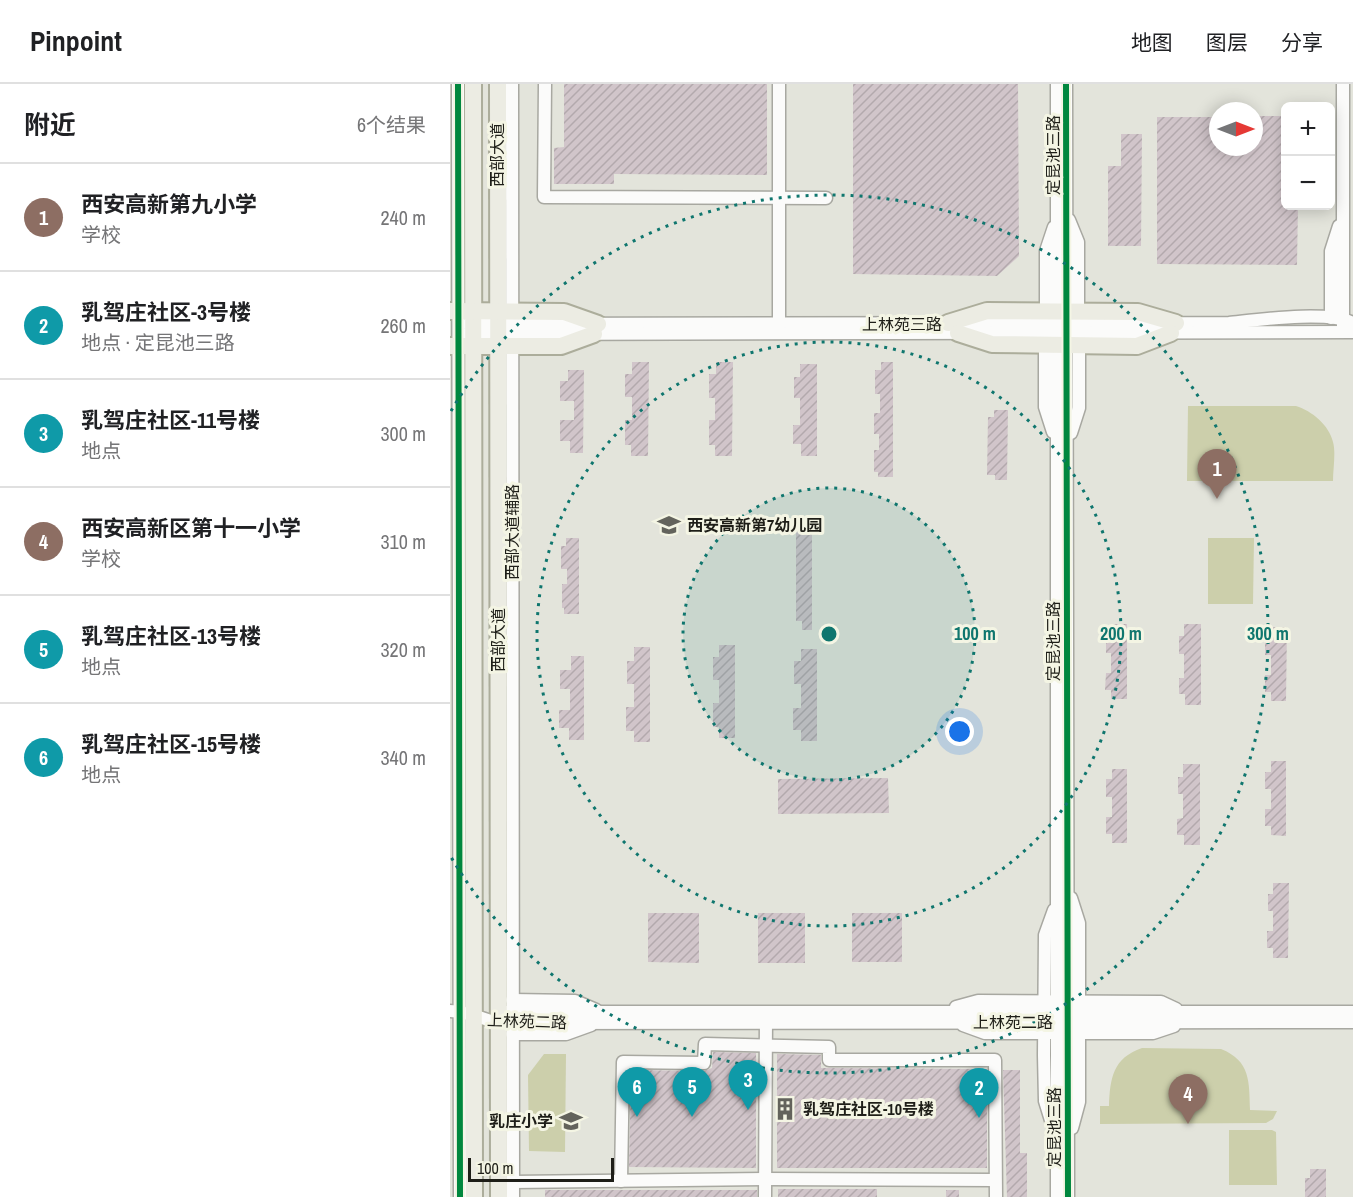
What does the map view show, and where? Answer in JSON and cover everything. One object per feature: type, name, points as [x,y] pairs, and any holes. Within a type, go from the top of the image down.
[{"type":"main road","name":"西部大道","points":[[473,84],[460,329],[461,1013],[474,1197]]},
{"type":"main road","name":"西部大道","points":[[498,84],[505,329],[508,1017],[499,1197]]},
{"type":"main road","points":[[953,328],[987,311],[1137,346],[1174,328]]},
{"type":"main road","points":[[460,329],[505,329],[564,312],[596,329]]},
{"type":"main road","points":[[953,328],[992,344],[1138,312],[1174,328]]},
{"type":"main road","points":[[460,329],[505,329],[561,346],[596,329]]},
{"type":"street","points":[[458,84],[460,329]]},
{"type":"street","points":[[505,329],[512,84]]},
{"type":"street","points":[[545,84],[544,197],[826,198]]},
{"type":"street","points":[[779,84],[779,329]]},
{"type":"street","name":"定昆池三路","points":[[1057,84],[1062,216]]},
{"type":"street","name":"定昆池三路","points":[[1066,84],[1062,216],[1057,900],[1062,1017],[1063,1141],[1068,1197]]},
{"type":"street","points":[[1174,328],[1348,332],[1342,319],[1343,84]]},
{"type":"street","points":[[1062,216],[1078,242],[1045,407],[1062,444]]},
{"type":"street","points":[[1174,328],[1342,319]]},
{"type":"street","name":"上林苑三路","points":[[596,329],[953,328]]},
{"type":"street","name":"定昆池三路","points":[[1062,444],[1067,885],[1062,1017]]},
{"type":"street","name":"上林苑二路","points":[[766,1017],[942,1012],[1062,1017],[1184,1017],[1353,1012]]},
{"type":"street","points":[[460,1197],[461,1013]]},
{"type":"street","name":"上林苑二路","points":[[461,1013],[508,1017],[766,1017],[953,1022],[1062,1017]]},
{"type":"street","points":[[513,1197],[508,1017],[566,1034],[600,1017]]},
{"type":"street","points":[[765,1197],[766,1017]]},
{"type":"street","points":[[1063,1141],[1045,1101],[1062,1017],[1152,1033],[1184,1017]]},
{"type":"street","name":"上林苑二路","points":[[1184,1017],[1353,1022]]},
{"type":"street","points":[[621,1181],[623,1062],[704,1063],[705,1044],[829,1047],[829,1060],[995,1060],[996,1197]]},
{"type":"street","name":"定昆池三路","points":[[1057,1197],[1063,1141]]},
{"type":"street","points":[[513,1182],[765,1179],[996,1180]]},
{"type":"street","points":[[538,1183],[538,1197]]},
{"type":"green space","points":[[1188,406],[1296,406],[1308,411],[1324,424],[1331,436],[1334,451],[1333,481],[1187,481]]},
{"type":"green space","points":[[1208,538],[1254,538],[1253,604],[1208,604]]},
{"type":"green space","points":[[1142,1048],[1221,1049],[1231,1054],[1243,1066],[1246,1074],[1250,1110],[1277,1111],[1273,1119],[1266,1123],[1100,1124],[1100,1106],[1109,1106],[1110,1087],[1115,1070],[1125,1057]]},
{"type":"green space","points":[[544,1054],[566,1054],[565,1152],[529,1151],[528,1075]]},
{"type":"green space","points":[[1229,1130],[1272,1130],[1276,1132],[1277,1185],[1229,1185]]},
{"type":"building","points":[[564,84],[767,84],[767,175],[614,174],[614,184],[554,184],[554,148],[564,147]]},
{"type":"building","points":[[853,84],[1018,84],[1019,256],[997,276],[853,274]]},
{"type":"building","points":[[1263,116],[1281,116],[1281,210],[1298,210],[1297,265],[1157,264],[1157,117],[1209,117],[1209,156],[1263,156]]},
{"type":"building","points":[[1121,134],[1142,134],[1141,246],[1108,246],[1108,166],[1121,166]]},
{"type":"building","points":[[632,362],[649,362],[648,456],[631,456],[631,445],[625,445],[625,420],[632,420],[632,397],[625,397],[625,374],[632,374]]},
{"type":"building","points":[[716,362],[733,362],[732,456],[715,456],[715,445],[709,445],[709,420],[715,420],[715,398],[709,398],[709,374],[716,374]]},
{"type":"building","points":[[881,362],[893,362],[893,477],[878,477],[878,472],[874,472],[874,450],[879,450],[879,434],[874,434],[874,413],[880,413],[880,394],[875,394],[875,370],[881,370]]},
{"type":"building","points":[[800,364],[817,364],[817,456],[801,456],[801,444],[793,444],[793,425],[800,425],[800,398],[794,398],[794,377],[800,377]]},
{"type":"building","points":[[568,370],[584,370],[583,453],[570,453],[570,441],[560,441],[560,420],[574,420],[574,401],[560,401],[560,381],[568,381]]},
{"type":"building","points":[[994,410],[1008,410],[1007,480],[995,480],[995,475],[987,475],[988,417],[994,417]]},
{"type":"building","points":[[802,518],[812,518],[812,630],[802,630],[802,621],[796,621],[796,524],[802,524]]},
{"type":"building","points":[[566,538],[579,538],[579,614],[564,614],[564,608],[562,608],[562,584],[567,584],[567,569],[561,569],[561,546],[566,546]]},
{"type":"building","points":[[1112,624],[1127,624],[1127,699],[1111,699],[1111,690],[1105,690],[1106,673],[1111,673],[1111,653],[1106,653],[1106,635],[1111,635]]},
{"type":"building","points":[[1184,624],[1201,624],[1201,705],[1185,705],[1185,694],[1179,694],[1179,678],[1184,678],[1184,654],[1179,654],[1179,636],[1184,636]]},
{"type":"building","points":[[1271,627],[1287,627],[1286,701],[1271,701],[1271,692],[1265,692],[1265,675],[1271,675],[1271,655],[1265,655],[1265,637],[1271,637]]},
{"type":"building","points":[[719,645],[735,645],[735,738],[719,738],[719,727],[713,727],[713,703],[719,703],[719,680],[713,680],[713,657],[719,657]]},
{"type":"building","points":[[634,647],[650,647],[650,742],[634,742],[634,731],[626,731],[626,707],[634,707],[634,684],[627,684],[627,661],[634,661]]},
{"type":"building","points":[[801,649],[817,649],[817,741],[801,741],[801,730],[793,730],[793,708],[801,708],[801,684],[794,684],[794,661],[801,661]]},
{"type":"building","points":[[571,656],[584,656],[584,740],[569,740],[569,728],[559,728],[559,710],[570,710],[570,689],[560,689],[560,670],[571,670]]},
{"type":"building","points":[[1271,761],[1286,761],[1286,836],[1271,835],[1271,826],[1265,826],[1265,809],[1271,809],[1271,789],[1265,789],[1265,772],[1271,772]]},
{"type":"building","points":[[1183,764],[1200,764],[1200,845],[1184,845],[1184,835],[1177,835],[1177,819],[1183,818],[1183,794],[1178,794],[1178,777],[1183,777]]},
{"type":"building","points":[[1112,769],[1127,769],[1127,843],[1112,843],[1112,834],[1106,834],[1106,817],[1112,817],[1112,797],[1106,797],[1106,779],[1112,779]]},
{"type":"building","points":[[888,778],[889,813],[778,814],[778,779]]},
{"type":"building","points":[[1273,883],[1289,883],[1288,958],[1273,958],[1273,948],[1267,948],[1267,931],[1273,931],[1273,911],[1268,911],[1268,894],[1273,894]]},
{"type":"building","points":[[648,913],[699,913],[699,963],[648,962]]},
{"type":"building","points":[[758,913],[805,913],[805,963],[758,963]]},
{"type":"building","points":[[852,913],[902,913],[902,962],[852,962]]},
{"type":"building","points":[[713,1052],[756,1053],[756,1168],[629,1167],[631,1070],[704,1071],[712,1068]]},
{"type":"building","points":[[777,1054],[821,1055],[821,1068],[987,1069],[987,1168],[777,1168]]},
{"type":"building","points":[[1003,1070],[1020,1070],[1020,1153],[1027,1153],[1027,1197],[1007,1197]]},
{"type":"building","points":[[1310,1169],[1326,1169],[1326,1197],[1305,1197],[1305,1178],[1310,1178]]},
{"type":"building","points":[[778,1189],[877,1189],[877,1197],[778,1197]]},
{"type":"building","points":[[545,1190],[757,1190],[757,1197],[545,1197]]},
{"type":"building","points":[[946,1190],[959,1190],[959,1197],[946,1197]]},
{"type":"cycle path","points":[[458,84],[460,1197]]},
{"type":"cycle path","points":[[1066,84],[1068,1197]]},
{"type":"place","name":"西安高新第九小学","points":[[1217,499]]},
{"type":"place","name":"西安高新第7幼儿园","points":[[669,525]]},
{"type":"place","name":"乳驾庄社区-10号楼","points":[[785,1109]]},
{"type":"place","name":"乳驾庄社区-11号楼","points":[[748,1110]]},
{"type":"place","name":"乳驾庄社区-15号楼","points":[[637,1117]]},
{"type":"place","name":"乳驾庄社区-13号楼","points":[[692,1117]]},
{"type":"place","name":"乳驾庄社区-3号楼","points":[[979,1118]]},
{"type":"place","name":"乳庄小学","points":[[571,1121]]},
{"type":"place","name":"西安高新区第十一小学","points":[[1188,1124]]}]
